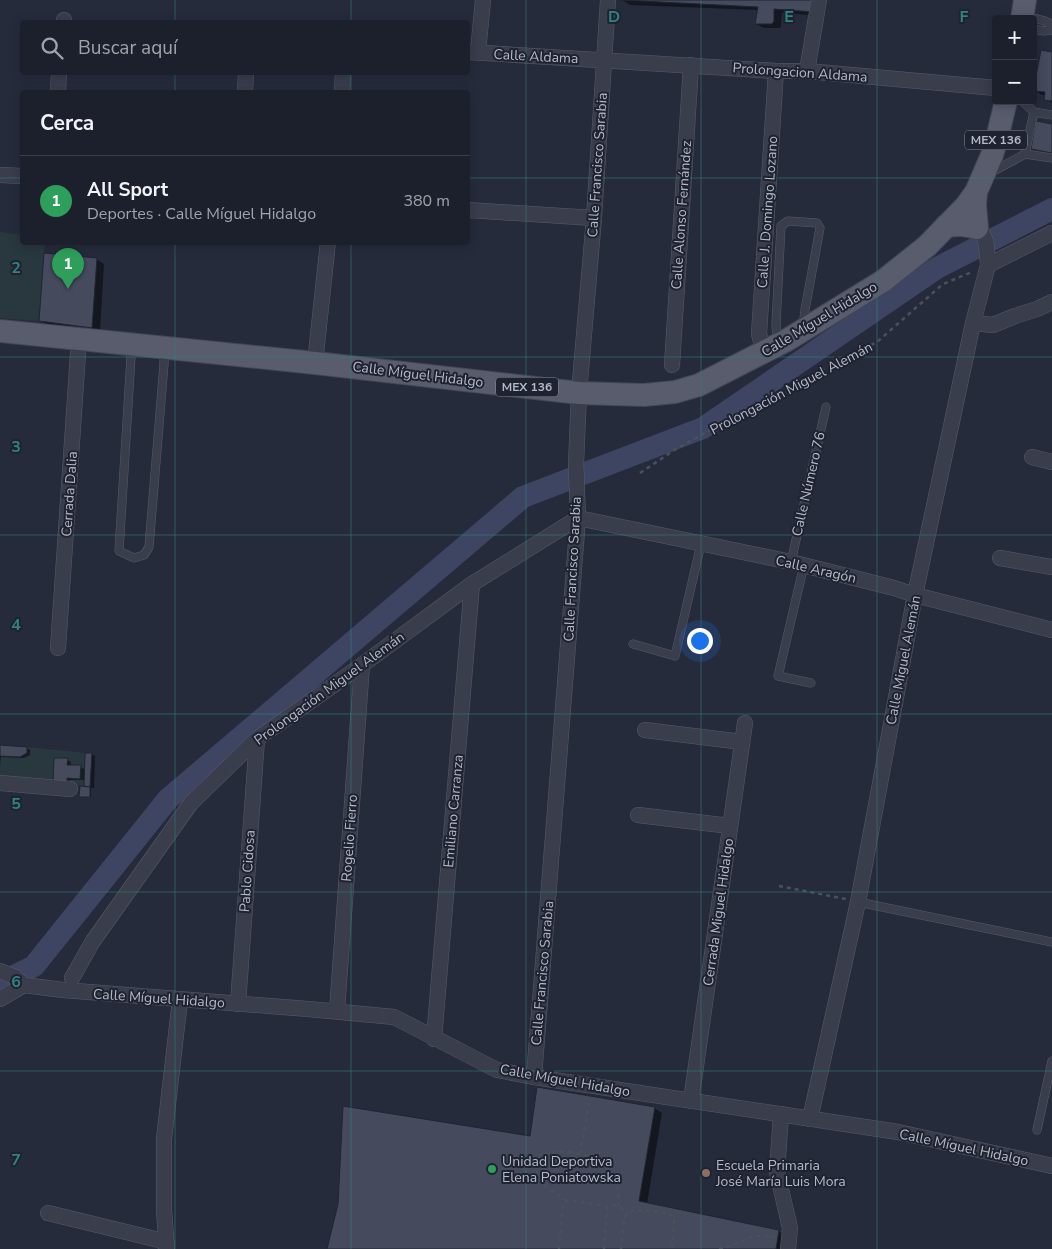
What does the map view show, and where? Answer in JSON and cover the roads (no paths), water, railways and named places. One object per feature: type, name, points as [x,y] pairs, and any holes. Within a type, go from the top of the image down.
[{"type":"main road","name":"Calle Míguel Hidalgo","points":[[0,331],[315,362],[579,393],[644,395],[675,392],[699,385],[803,331],[883,281],[927,246],[975,192],[996,141],[1005,105]]},
{"type":"main road","points":[[975,192],[974,205],[979,230]]},
{"type":"main road","points":[[946,226],[959,224],[971,226],[979,230]]},
{"type":"street","points":[[473,52],[483,0]]},
{"type":"street","name":"Calle Francisco Sarabia","points":[[534,1077],[577,511],[576,464],[579,393],[594,218],[608,0]]},
{"type":"street","points":[[807,71],[819,0]]},
{"type":"street","name":"Calle Aldama","points":[[473,52],[605,60]]},
{"type":"street","name":"Prolongacion Aldama","points":[[605,60],[776,71],[807,71],[992,88]]},
{"type":"street","name":"Calle Alonso Fernández","points":[[672,365],[691,65]]},
{"type":"street","name":"Calle J. Domingo Lozano","points":[[771,349],[759,334],[776,71]]},
{"type":"street","points":[[58,90],[60,75]]},
{"type":"street","points":[[245,90],[246,75]]},
{"type":"street","points":[[342,90],[343,75]]},
{"type":"street","points":[[0,175],[20,176]]},
{"type":"street","points":[[470,210],[594,218]]},
{"type":"street","points":[[979,230],[986,242],[988,258],[1052,233]]},
{"type":"street","points":[[315,362],[328,245]]},
{"type":"street","name":"Calle Miguel Alemán","points":[[810,1119],[858,902],[914,594],[988,258]]},
{"type":"street","points":[[973,324],[993,325],[1052,302]]},
{"type":"street","points":[[1037,309],[1052,313]]},
{"type":"street","name":"Cerrada Dalia","points":[[58,648],[79,338]]},
{"type":"street","points":[[1032,457],[1052,462]]},
{"type":"street","name":"Calle Aragón","points":[[577,511],[701,544],[797,564],[894,588],[1052,630]]},
{"type":"street","name":"Prolongación Miguel Alemán","points":[[72,978],[93,941],[191,803],[257,739],[577,511]]},
{"type":"street","points":[[1000,558],[1052,567]]},
{"type":"street","name":"Emiliano Carranza","points":[[434,1039],[472,584]]},
{"type":"street","name":"Rogelio Fierro","points":[[338,1012],[362,666]]},
{"type":"street","name":"Cerrada Miguel Hidalgo","points":[[691,1101],[745,723]]},
{"type":"street","points":[[645,730],[742,742]]},
{"type":"street","name":"Pablo Cidosa","points":[[238,1004],[257,739]]},
{"type":"street","points":[[0,784],[70,789]]},
{"type":"street","points":[[638,815],[730,826]]},
{"type":"street","points":[[0,999],[11,976]]},
{"type":"street","name":"Calle Míguel Hidalgo","points":[[11,976],[63,990],[394,1017],[497,1070],[898,1132],[1052,1166]]},
{"type":"street","points":[[167,1247],[164,1211],[164,1138],[180,1000]]},
{"type":"street","points":[[781,1114],[777,1172],[790,1228],[789,1244]]},
{"type":"street","points":[[48,1213],[159,1240],[167,1247]]},
{"type":"lane","points":[[1037,19],[1052,25]]},
{"type":"lane","points":[[1037,25],[1044,30],[1052,30]]},
{"type":"lane","points":[[1026,105],[1034,112],[1052,115]]},
{"type":"lane","points":[[975,192],[1025,154],[1034,112]]},
{"type":"lane","points":[[1025,154],[1052,158]]},
{"type":"lane","points":[[771,349],[776,324],[781,226],[788,221],[817,222],[820,228],[803,331]]},
{"type":"lane","points":[[130,344],[131,367],[119,551],[134,558],[144,555],[149,547],[164,347]]},
{"type":"lane","name":"Calle Número 76","points":[[811,683],[778,676],[826,407]]},
{"type":"lane","points":[[633,644],[675,656],[701,544]]},
{"type":"lane","points":[[858,902],[1052,942]]},
{"type":"lane","points":[[1037,1130],[1052,1061]]},
{"type":"waterway","points":[[0,983],[34,966],[168,799],[523,497],[703,428],[937,268],[1052,209]]},
{"type":"place","name":"All Sport","points":[[68,289]]},
{"type":"place","name":"Unidad Deportiva Elena Poniatowska","points":[[492,1169]]},
{"type":"place","name":"Escuela Primaria José María Luis Mora","points":[[706,1173]]}]
